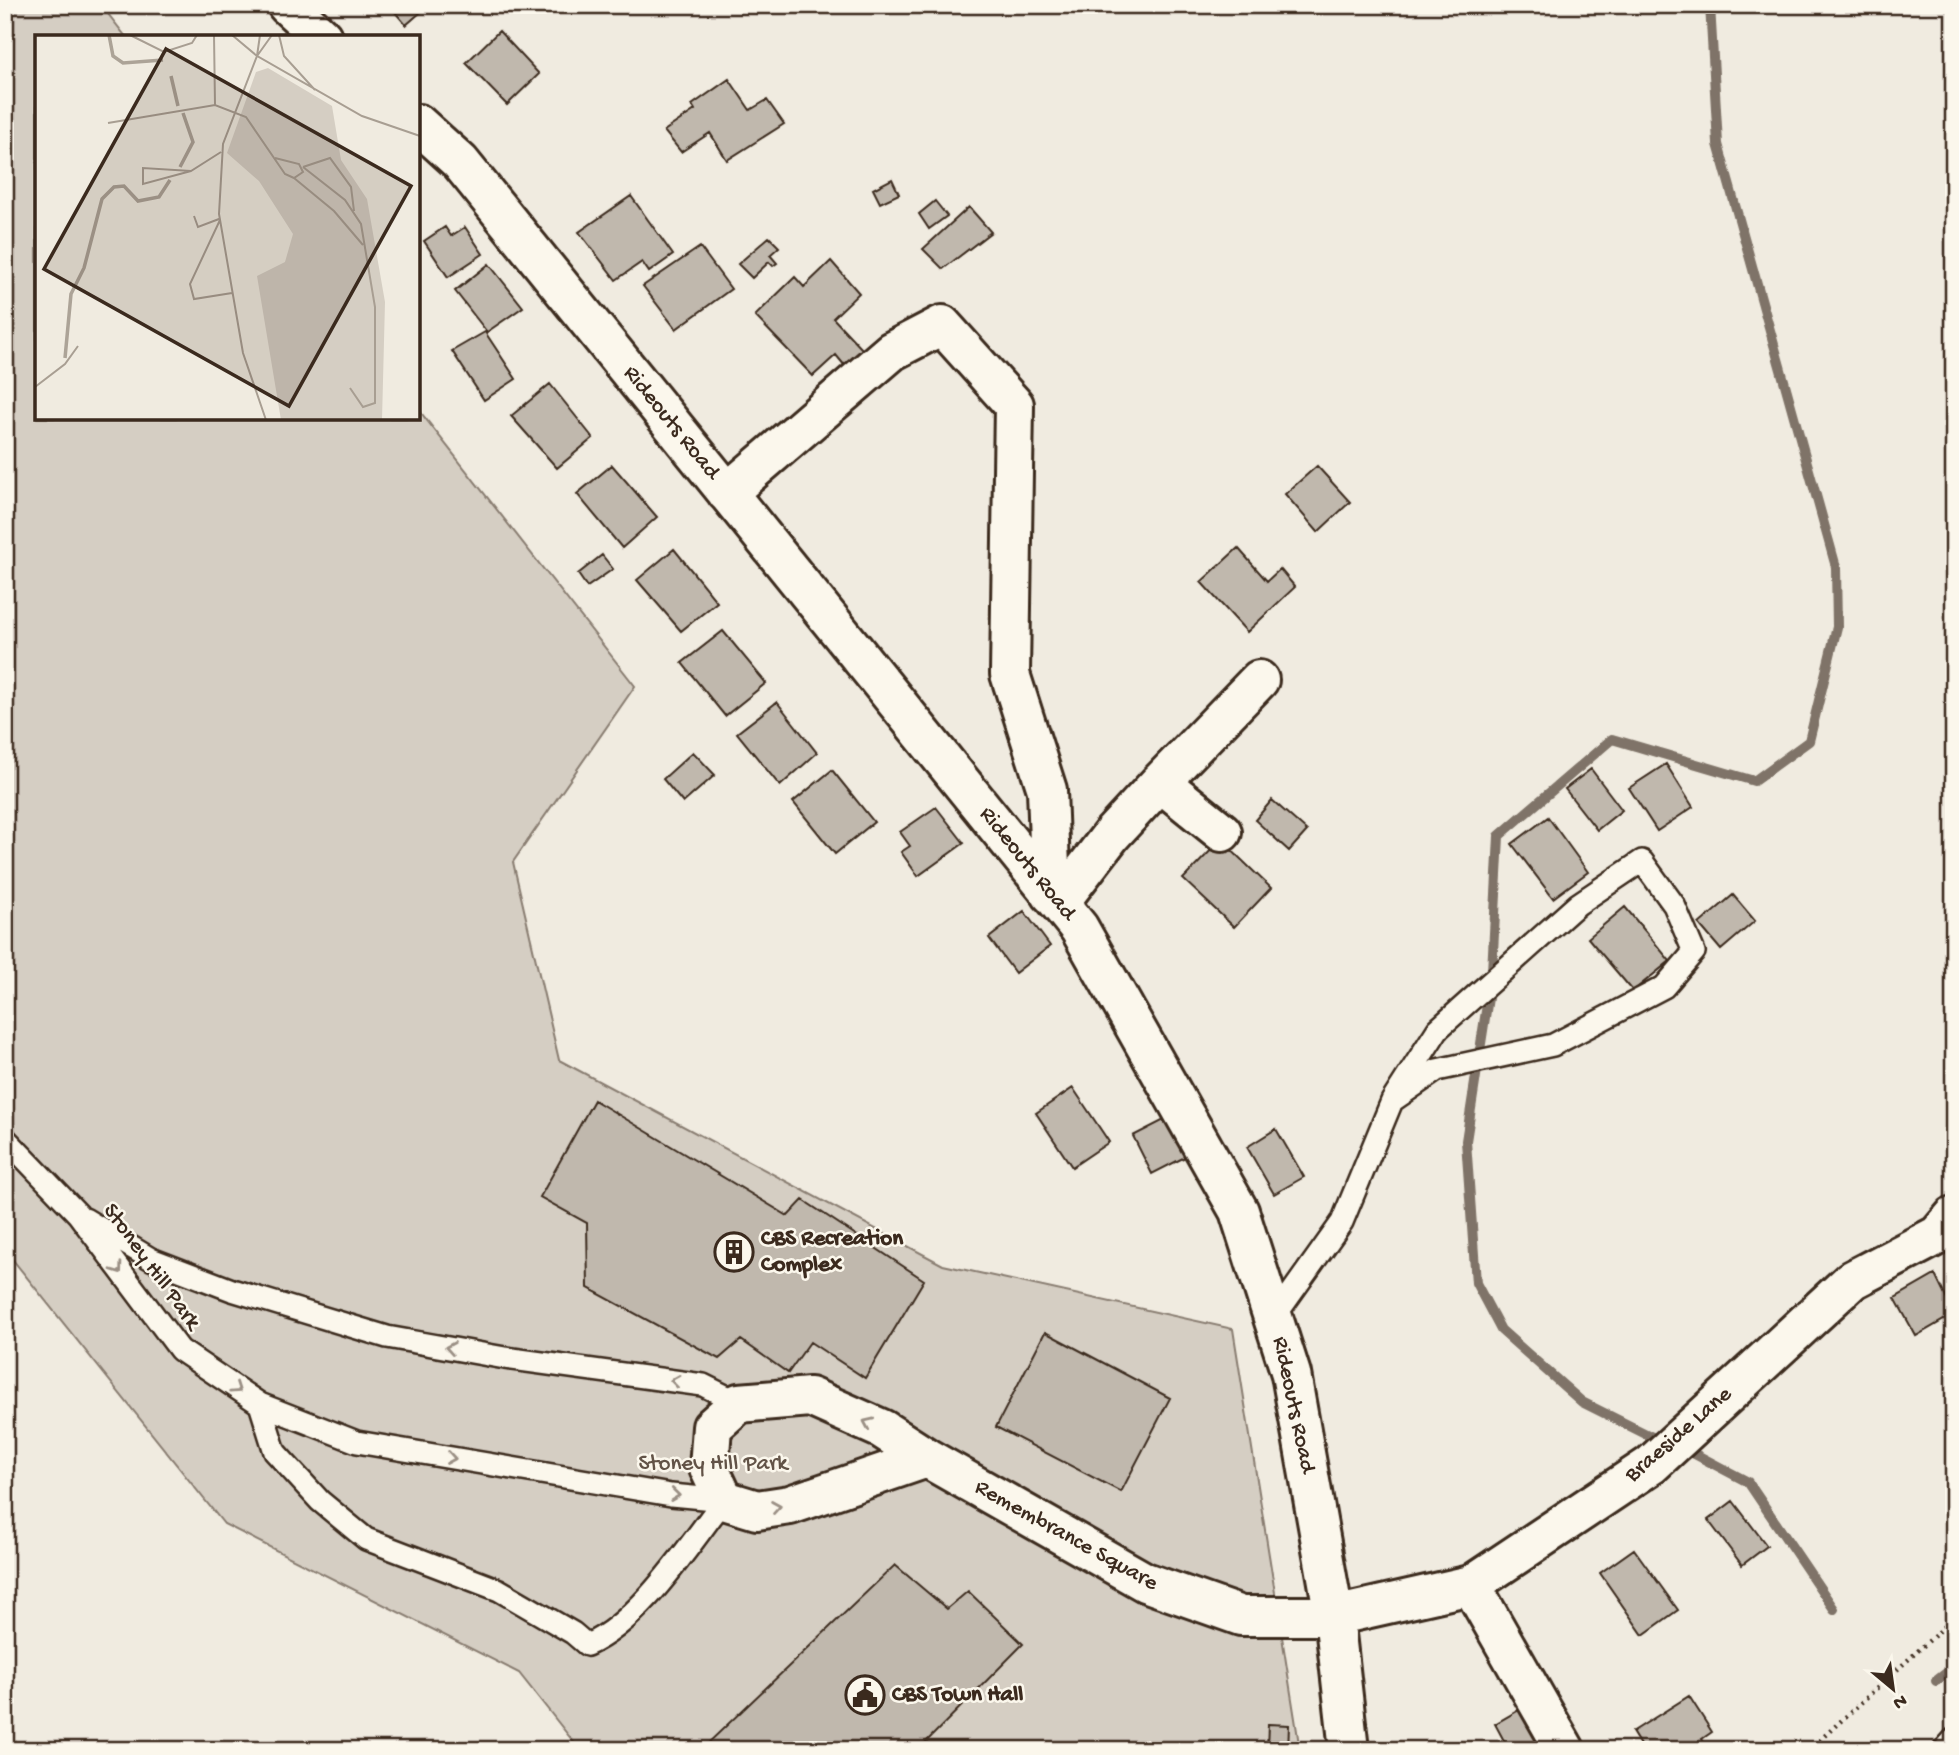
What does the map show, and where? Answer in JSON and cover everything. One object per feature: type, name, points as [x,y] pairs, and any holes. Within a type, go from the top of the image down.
[{"type":"street","points":[[287,5],[320,35]]},
{"type":"street","name":"Rideouts Road","points":[[420,126],[460,162],[1079,928],[1239,1212],[1291,1374],[1334,1616],[1349,1750]]},
{"type":"street","points":[[727,493],[892,352],[942,325],[1014,405],[1010,674],[1047,790],[1055,898]]},
{"type":"street","points":[[1055,898],[1160,782],[1259,680]]},
{"type":"street","points":[[1160,782],[1222,832]]},
{"type":"street","name":"Braeside Lane","points":[[1334,1616],[1471,1585],[1651,1465],[1852,1280],[1938,1235],[1954,1216]]},
{"type":"street","name":"Remembrance Square","points":[[739,1403],[810,1397],[882,1429],[927,1458],[1145,1582],[1241,1616],[1334,1616]]},
{"type":"street","points":[[739,1403],[712,1427],[709,1468],[724,1500],[757,1510],[790,1505],[927,1458]]},
{"type":"street","points":[[1471,1585],[1565,1750]]},
{"type":"lane","points":[[1273,1319],[1342,1222],[1392,1101],[1438,1029],[1578,904],[1642,860],[1674,905],[1694,952],[1664,987],[1553,1045],[1437,1070],[1392,1101]]},
{"type":"lane","points":[[5,1138],[78,1214]]},
{"type":"lane","name":"Stoney Hill Park","points":[[78,1214],[151,1259],[232,1290],[387,1337],[505,1358],[703,1385],[739,1403]]},
{"type":"lane","name":"Stoney Hill Park","points":[[78,1214],[180,1350],[260,1404],[357,1442],[671,1495],[724,1500]]},
{"type":"lane","points":[[260,1404],[275,1452],[320,1501],[366,1539],[499,1590],[573,1633],[587,1645],[606,1637],[647,1597],[724,1500]]},
{"type":"lane","points":[[1944,1750],[1954,1739]]},
{"type":"path","points":[[1809,1750],[1954,1618]]},
{"type":"green space","name":"Stoney Hill Park","points":[[5,5],[101,5],[124,35],[35,35],[35,420],[420,420],[420,412],[635,686],[513,862],[559,1060],[943,1265],[1233,1329],[1300,1750],[580,1750],[519,1673],[224,1524],[5,1250]]},
{"type":"building","points":[[389,5],[429,5],[406,25]]},
{"type":"building","points":[[499,31],[539,74],[507,105],[466,63]]},
{"type":"building","points":[[729,79],[750,110],[767,100],[784,124],[727,160],[710,133],[681,152],[664,131],[695,110],[692,105]]},
{"type":"building","points":[[892,179],[899,194],[880,203],[873,189]]},
{"type":"building","points":[[631,196],[673,255],[649,272],[642,262],[616,280],[579,232]]},
{"type":"building","points":[[935,201],[947,216],[929,229],[919,214]]},
{"type":"building","points":[[969,207],[991,232],[943,269],[923,249]]},
{"type":"building","points":[[445,227],[451,236],[465,227],[483,254],[448,277],[424,241]]},
{"type":"building","points":[[769,237],[779,247],[770,255],[777,263],[773,266],[769,262],[752,278],[738,264]]},
{"type":"building","points":[[700,247],[731,289],[676,329],[643,286]]},
{"type":"building","points":[[831,261],[859,293],[833,318],[863,350],[845,366],[836,355],[813,376],[755,316],[795,277],[804,287]]},
{"type":"building","points":[[489,264],[523,307],[487,332],[455,291]]},
{"type":"building","points":[[485,332],[516,379],[484,400],[452,351]]},
{"type":"building","points":[[550,384],[593,438],[557,468],[511,416]]},
{"type":"building","points":[[612,465],[657,517],[622,548],[577,494]]},
{"type":"building","points":[[1317,466],[1350,502],[1318,532],[1285,494]]},
{"type":"building","points":[[1238,548],[1267,581],[1280,569],[1295,587],[1247,632],[1201,582]]},
{"type":"building","points":[[674,549],[717,602],[681,631],[637,580]]},
{"type":"building","points":[[602,555],[613,569],[587,587],[578,574]]},
{"type":"building","points":[[723,631],[766,683],[725,716],[682,663]]},
{"type":"building","points":[[777,702],[817,753],[780,786],[737,733]]},
{"type":"building","points":[[693,752],[715,775],[683,803],[663,779]]},
{"type":"building","points":[[1666,764],[1693,807],[1657,831],[1629,788]]},
{"type":"building","points":[[1591,769],[1622,810],[1597,830],[1565,789]]},
{"type":"building","points":[[832,770],[874,822],[835,854],[793,802]]},
{"type":"building","points":[[1272,800],[1307,831],[1289,851],[1255,820]]},
{"type":"building","points":[[936,807],[964,843],[918,876],[901,852],[910,846],[900,832]]},
{"type":"building","points":[[1548,817],[1588,872],[1553,898],[1512,844]]},
{"type":"building","points":[[1221,840],[1271,888],[1234,927],[1183,879]]},
{"type":"building","points":[[1733,895],[1755,921],[1721,950],[1699,924]]},
{"type":"building","points":[[1625,907],[1670,961],[1633,991],[1588,938]]},
{"type":"building","points":[[1024,911],[1050,946],[1015,973],[989,938]]},
{"type":"building","points":[[1073,1088],[1109,1142],[1072,1167],[1036,1113]]},
{"type":"building","name":"CBS Recreation Complex","points":[[594,1100],[788,1216],[803,1200],[924,1280],[865,1378],[810,1342],[788,1373],[741,1340],[719,1359],[588,1288],[587,1223],[540,1197]]},
{"type":"building","points":[[1166,1119],[1185,1157],[1152,1174],[1133,1136]]},
{"type":"building","points":[[1276,1129],[1304,1177],[1274,1194],[1247,1147]]},
{"type":"building","points":[[1935,1275],[1954,1314],[1916,1336],[1895,1298]]},
{"type":"building","points":[[1045,1332],[1170,1398],[1121,1492],[996,1427]]},
{"type":"building","points":[[1733,1501],[1767,1546],[1742,1565],[1708,1520]]},
{"type":"building","points":[[1634,1549],[1678,1610],[1643,1635],[1600,1573]]},
{"type":"building","name":"CBS Town Hall","points":[[895,1565],[947,1609],[968,1591],[1023,1644],[918,1750],[708,1750],[705,1746]]},
{"type":"building","points":[[1689,1696],[1712,1732],[1702,1739],[1709,1750],[1643,1750],[1632,1732]]},
{"type":"building","points":[[1526,1706],[1547,1750],[1509,1750],[1495,1724]]},
{"type":"building","points":[[1268,1724],[1289,1725],[1288,1750],[1267,1750]]},
{"type":"waterway","points":[[1652,1437],[1582,1402],[1501,1330],[1476,1283],[1466,1141],[1492,972],[1499,836],[1612,739],[1754,781],[1809,741],[1837,627],[1836,567],[1718,144],[1710,5]]},
{"type":"waterway","points":[[1691,1452],[1748,1482],[1834,1609]]},
{"type":"waterway","points":[[1936,1681],[1954,1667]]},
{"type":"place","name":"CBS Recreation Complex","points":[[734,1252]]},
{"type":"place","name":"CBS Town Hall","points":[[865,1695]]}]
